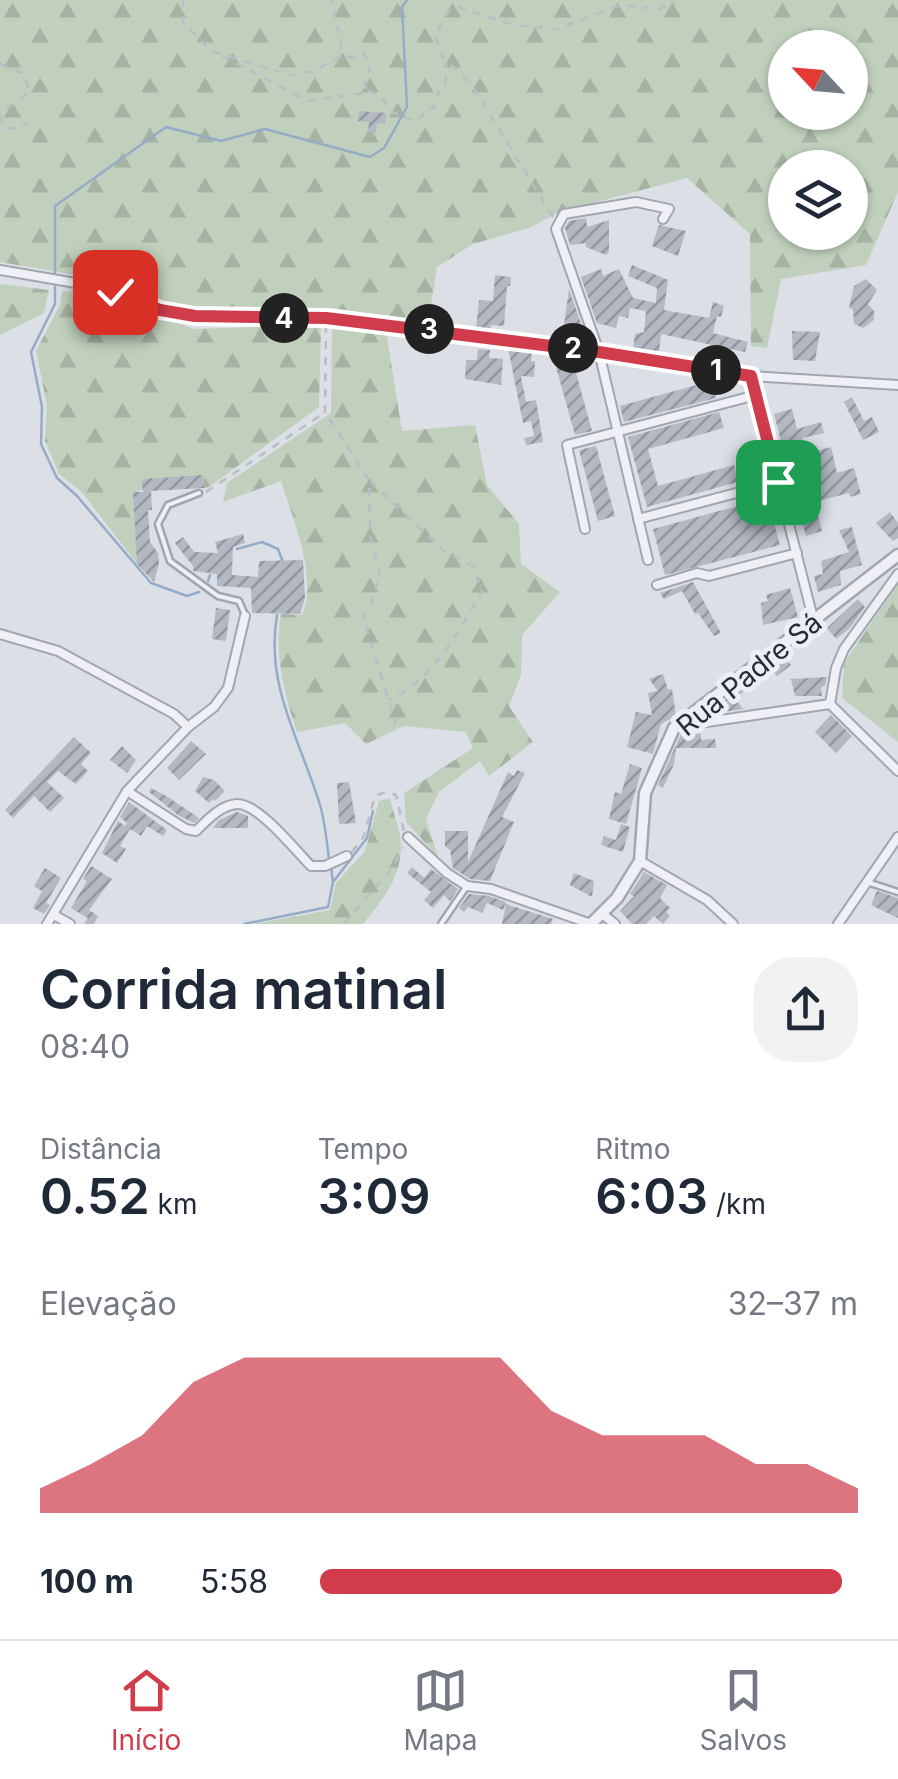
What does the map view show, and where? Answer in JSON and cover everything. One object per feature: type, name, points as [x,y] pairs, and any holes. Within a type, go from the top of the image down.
[{"type":"street","points":[[648,560],[599,352],[556,230],[564,214],[636,202],[668,209],[664,219]]},
{"type":"street","points":[[0,270],[92,286],[160,310],[195,316],[326,318],[599,352],[751,376],[898,386]]},
{"type":"street","points":[[751,376],[814,622]]},
{"type":"street","points":[[585,529],[567,445],[756,395]]},
{"type":"street","points":[[638,519],[778,482]]},
{"type":"street","points":[[658,585],[798,552]]},
{"type":"street","name":"Rua Padre Sá","points":[[640,861],[645,793],[674,728],[898,556]]},
{"type":"street","points":[[830,704],[836,668],[844,649],[898,574]]},
{"type":"street","points":[[48,924],[127,790],[188,726],[214,707],[228,688],[245,616]]},
{"type":"street","points":[[0,634],[58,651],[174,714],[188,726]]},
{"type":"street","points":[[683,721],[694,724],[830,704]]},
{"type":"street","points":[[830,704],[898,770]]},
{"type":"street","points":[[127,790],[186,829],[196,831],[215,813],[237,804],[255,809],[312,866],[325,866],[347,856]]},
{"type":"street","points":[[838,924],[898,837]]},
{"type":"street","points":[[408,838],[467,886],[490,889],[591,924],[623,890],[640,861],[708,900],[733,924]]},
{"type":"street","points":[[601,912],[614,924]]},
{"type":"street","points":[[54,915],[70,924]]},
{"type":"lane","points":[[200,493],[168,505],[158,524],[170,561],[218,596],[238,601],[245,616]]},
{"type":"lane","points":[[867,882],[898,892]]},
{"type":"lane","points":[[441,924],[467,886]]},
{"type":"path","points":[[182,0],[183,22],[211,51],[307,101],[366,93],[365,77],[370,70],[364,54],[352,58],[343,55],[314,70],[290,74],[211,51]]},
{"type":"path","points":[[332,0],[343,55]]},
{"type":"path","points":[[558,222],[472,85],[442,56],[436,38],[442,20],[458,7],[513,25],[556,30],[622,5],[661,9],[673,0]]},
{"type":"path","points":[[366,87],[384,100],[390,111],[416,122],[430,107],[434,108],[434,100],[445,84],[448,62]]},
{"type":"path","points":[[0,64],[22,73],[30,91],[0,114],[3,126],[13,128],[32,122]]},
{"type":"path","points":[[326,318],[325,412],[369,480],[444,551],[474,567],[482,592],[455,638],[410,691],[388,700]]},
{"type":"path","points":[[200,493],[210,491],[325,412]]},
{"type":"path","points":[[369,480],[370,535],[380,574],[363,616],[396,724]]},
{"type":"path","points":[[344,924],[392,867],[408,838],[400,827],[396,795],[386,792],[375,796],[364,836],[347,856]]},
{"type":"green space","points":[[0,0],[898,0],[898,192],[866,265],[781,279],[767,348],[751,346],[750,234],[687,178],[559,212],[529,228],[473,244],[437,267],[428,324],[333,308],[198,311],[158,305],[93,278],[0,262]]},
{"type":"green space","points":[[0,284],[49,290],[44,313],[0,335]]},
{"type":"green space","points":[[62,291],[109,295],[194,329],[321,325],[319,407],[209,487],[204,488],[203,476],[134,492],[137,564],[81,491],[59,474],[45,441],[47,405],[36,351],[60,305]]},
{"type":"green space","points":[[332,324],[386,331],[402,431],[475,425],[487,485],[519,524],[521,564],[560,592],[522,635],[521,675],[509,706],[533,742],[489,776],[480,761],[439,792],[426,819],[438,857],[406,822],[404,793],[473,748],[466,732],[404,726],[366,744],[345,723],[297,732],[284,688],[279,644],[281,614],[302,615],[306,600],[306,566],[292,513],[281,481],[223,502],[227,483],[331,413]]},
{"type":"green space","points":[[898,584],[898,742],[842,698],[844,663]]},
{"type":"green space","points":[[390,798],[401,840],[398,868],[384,897],[363,924],[254,924],[330,910],[336,883],[365,851],[379,801]]},
{"type":"building","points":[[359,111],[386,113],[385,124],[377,123],[376,133],[368,132],[369,122],[358,121]]},
{"type":"building","points":[[586,218],[587,227],[609,220],[606,255],[586,247],[586,243],[570,245],[565,228],[569,221]]},
{"type":"building","points":[[659,225],[686,231],[678,256],[652,246]]},
{"type":"building","points":[[632,265],[668,280],[664,310],[709,318],[713,302],[724,306],[713,333],[748,342],[745,352],[661,334],[659,353],[633,350],[635,334],[644,332],[646,311],[630,308],[628,318],[619,316],[616,328],[597,323],[581,277],[601,269],[603,276],[619,269],[633,298],[656,303],[657,288],[628,276]]},
{"type":"building","points":[[495,275],[511,277],[504,326],[491,325],[491,331],[476,329],[479,300],[493,301]]},
{"type":"building","points":[[866,279],[877,290],[868,304],[874,311],[874,320],[863,328],[854,324],[849,307],[854,286]]},
{"type":"building","points":[[569,289],[584,332],[576,341],[562,340]]},
{"type":"building","points":[[792,331],[820,332],[815,361],[793,360]]},
{"type":"building","points":[[508,348],[532,351],[534,377],[521,376],[526,402],[536,400],[543,442],[526,445],[524,438],[534,436],[531,421],[523,423]]},
{"type":"building","points":[[478,349],[490,350],[489,358],[503,359],[501,385],[465,379],[466,360],[477,360]]},
{"type":"building","points":[[573,362],[592,431],[575,435],[556,367]]},
{"type":"building","points":[[711,381],[716,398],[624,422],[620,406]]},
{"type":"building","points":[[852,397],[864,421],[872,417],[879,432],[863,440],[844,402]]},
{"type":"building","points":[[792,409],[797,429],[821,422],[824,433],[802,438],[806,454],[831,447],[837,473],[854,468],[861,494],[850,497],[849,493],[815,502],[822,531],[806,536],[774,414]]},
{"type":"building","points":[[719,412],[724,428],[648,449],[658,486],[734,465],[738,482],[647,507],[628,437]]},
{"type":"building","points":[[596,446],[615,516],[598,521],[579,450]]},
{"type":"building","points":[[203,475],[204,488],[151,491],[150,542],[158,553],[159,564],[154,582],[137,564],[133,492],[143,492],[142,479]]},
{"type":"building","points":[[767,498],[780,545],[665,575],[653,529]]},
{"type":"building","points":[[890,512],[898,523],[898,538],[893,541],[876,523]]},
{"type":"building","points":[[852,527],[862,565],[840,571],[841,585],[818,592],[814,576],[823,574],[821,561],[849,552],[839,530]]},
{"type":"building","points":[[243,534],[245,543],[233,547],[232,575],[258,577],[259,561],[303,560],[305,598],[300,614],[252,613],[251,588],[217,586],[217,574],[193,571],[175,543],[183,537],[194,552],[218,553],[215,542]]},
{"type":"building","points":[[693,582],[721,633],[714,636],[682,591],[664,599],[660,593]]},
{"type":"building","points":[[790,588],[798,617],[763,625],[761,603],[768,601],[766,595]]},
{"type":"building","points":[[858,599],[865,607],[836,639],[827,628]]},
{"type":"building","points":[[216,608],[230,610],[226,641],[212,639]]},
{"type":"building","points":[[783,655],[791,665],[777,676],[773,671],[735,698],[743,709],[723,712],[718,705]]},
{"type":"building","points":[[663,674],[668,690],[672,689],[676,716],[661,724],[653,754],[627,747],[636,712],[652,715],[648,693],[658,691],[649,679]]},
{"type":"building","points":[[827,677],[821,687],[822,696],[795,696],[791,679]]},
{"type":"building","points":[[831,715],[852,736],[836,753],[815,732]]},
{"type":"building","points":[[700,730],[701,740],[715,739],[716,748],[676,748],[674,764],[663,788],[658,785],[681,734]]},
{"type":"building","points":[[74,737],[91,753],[81,764],[88,771],[76,784],[58,771],[47,782],[64,798],[50,812],[34,796],[13,818],[5,810]]},
{"type":"building","points":[[191,741],[206,754],[179,780],[167,768]]},
{"type":"building","points":[[122,746],[136,760],[127,773],[110,760]]},
{"type":"building","points":[[630,764],[642,768],[626,824],[609,819],[615,792],[621,794]]},
{"type":"building","points":[[517,770],[525,773],[502,817],[514,822],[490,881],[470,879],[453,868],[450,850],[445,846],[445,831],[468,831],[468,862],[508,772],[514,776]]},
{"type":"building","points":[[203,777],[214,780],[225,791],[215,801],[209,803],[195,791]]},
{"type":"building","points":[[349,782],[356,823],[339,824],[337,783]]},
{"type":"building","points":[[151,788],[199,818],[194,823],[178,815],[149,792]]},
{"type":"building","points":[[129,802],[167,830],[163,836],[147,826],[141,836],[130,829],[120,846],[126,849],[117,863],[102,853],[118,821],[125,826],[127,823],[120,817]]},
{"type":"building","points":[[237,812],[248,816],[248,828],[213,828],[219,820]]},
{"type":"building","points":[[621,824],[630,827],[623,852],[601,845],[604,836],[616,840]]},
{"type":"building","points":[[91,866],[112,879],[89,910],[98,916],[94,924],[84,924],[88,918],[71,908]]},
{"type":"building","points":[[412,867],[424,878],[431,869],[458,889],[450,901],[444,895],[433,908],[424,900],[431,892],[407,873]]},
{"type":"building","points":[[45,868],[61,878],[44,914],[33,908],[42,891],[34,886]]},
{"type":"building","points":[[644,872],[667,885],[660,898],[670,908],[666,912],[670,916],[663,924],[654,916],[646,924],[632,924],[620,911],[634,896],[630,894]]},
{"type":"building","points":[[574,873],[594,881],[592,897],[570,885]]},
{"type":"building","points":[[877,891],[898,898],[898,918],[871,905]]},
{"type":"building","points":[[469,894],[506,902],[503,910],[487,903],[482,913],[468,907],[464,912],[459,908]]},
{"type":"building","points":[[506,904],[553,919],[551,924],[502,924]]},
{"type":"waterway","points":[[199,592],[187,596],[151,583],[57,478],[41,444],[42,407],[31,352],[55,304],[55,206],[166,127],[221,141],[265,129],[370,157],[384,148],[407,107],[402,7],[407,0]]},
{"type":"waterway","points":[[237,549],[262,542],[278,549],[283,562]]},
{"type":"waterway","points":[[208,581],[210,575]]},
{"type":"waterway","points":[[277,615],[276,666],[280,689],[320,805],[329,860]]},
{"type":"waterway","points":[[333,882],[367,838],[373,811]]},
{"type":"waterway","points":[[244,924],[328,907],[333,882],[331,867]]},
{"type":"route","points":[[115,292],[160,310],[195,316],[326,318],[599,352],[751,376],[778,482]]}]
